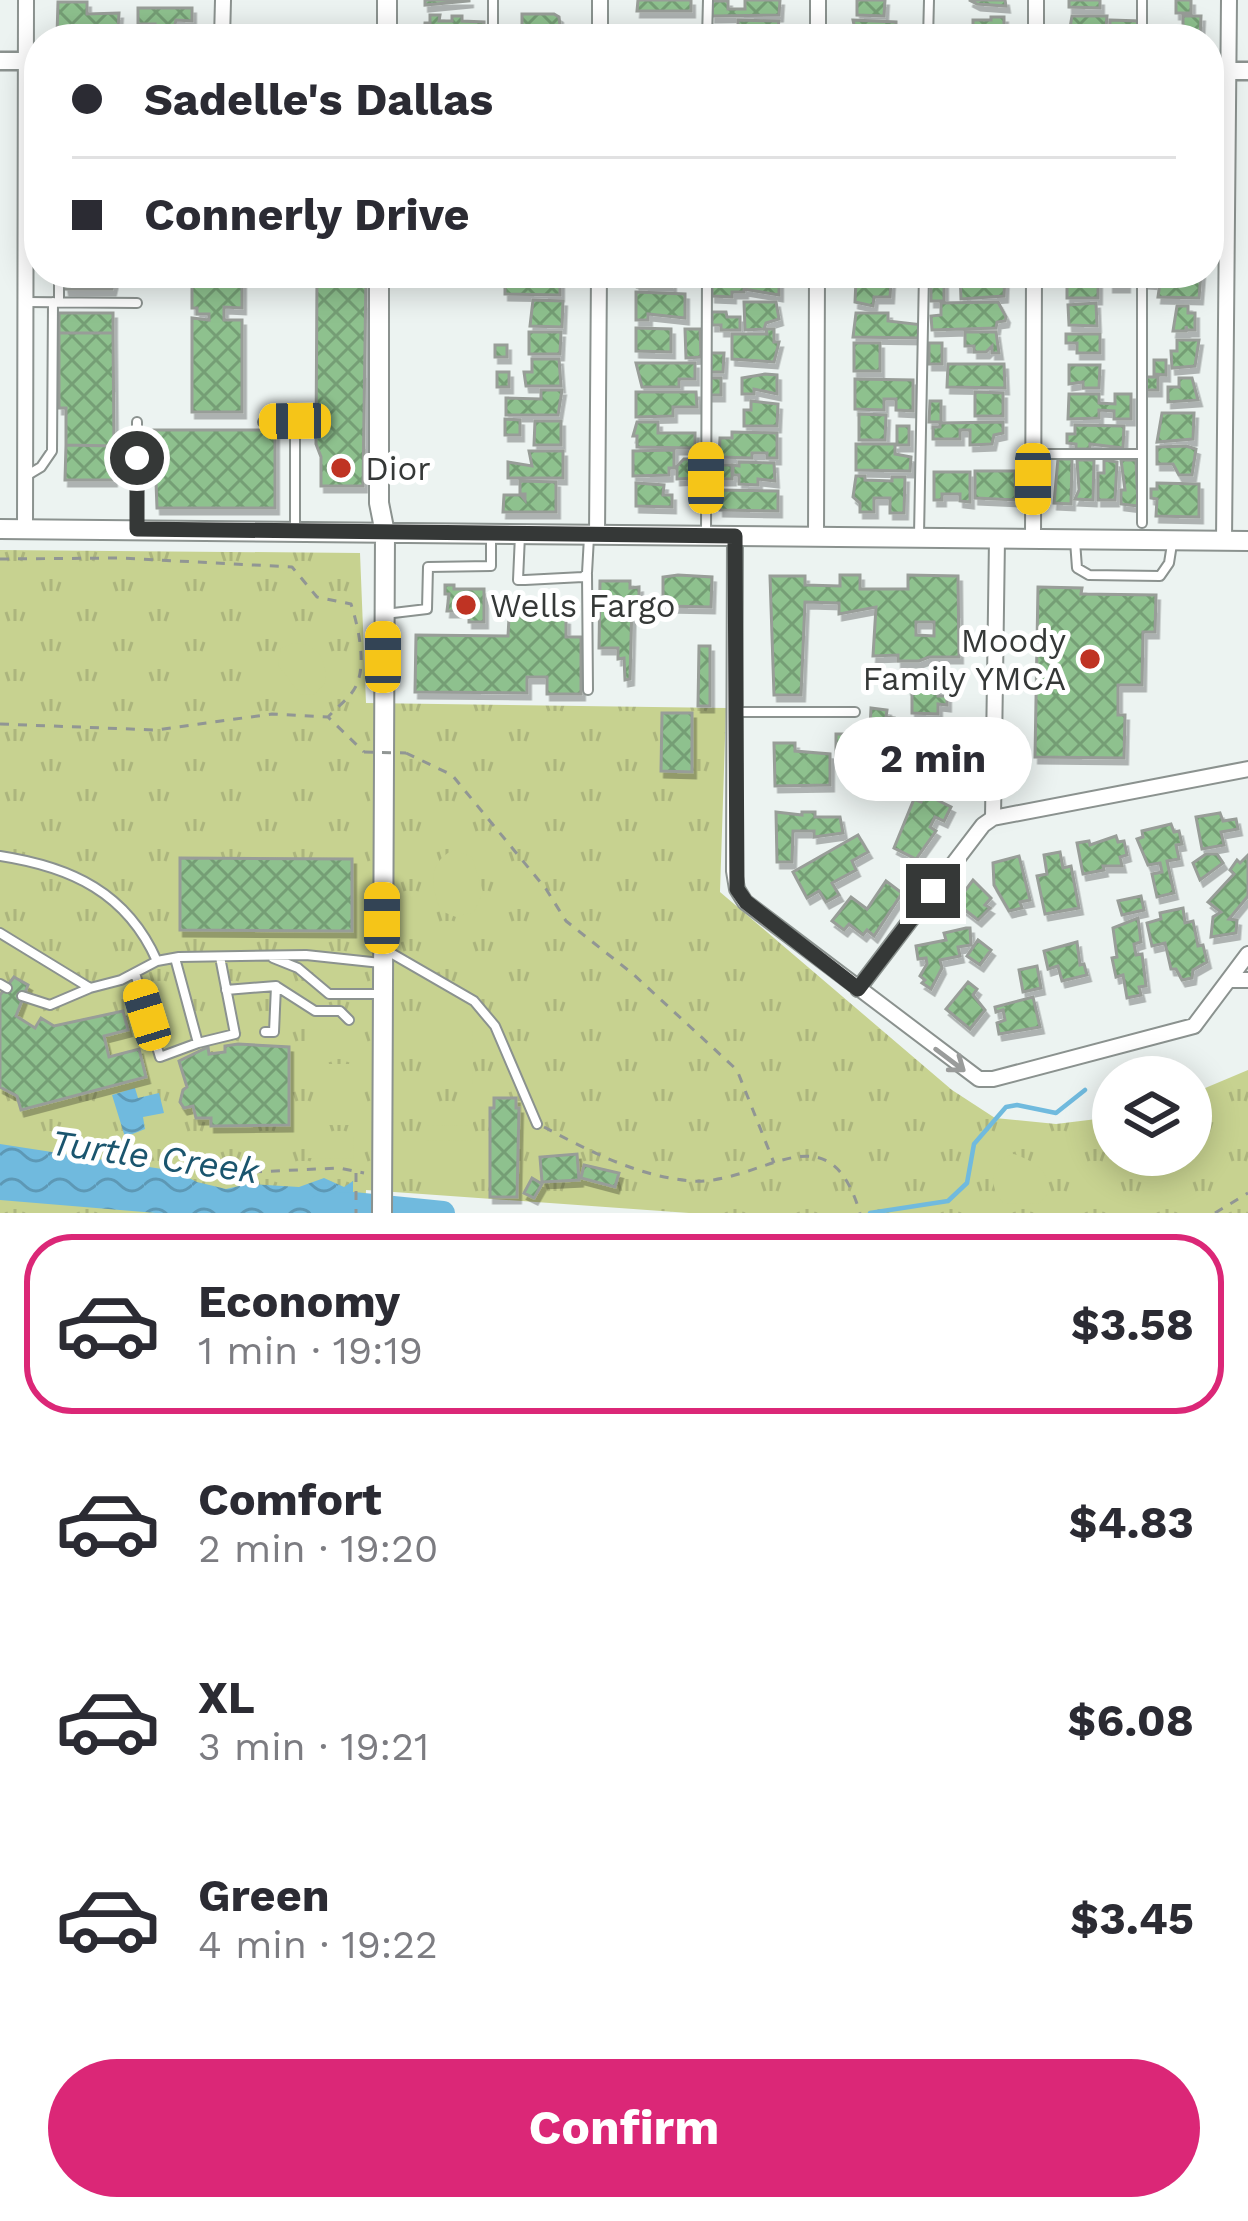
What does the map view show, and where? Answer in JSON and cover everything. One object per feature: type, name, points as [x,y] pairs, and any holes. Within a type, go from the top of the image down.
[{"type":"main road","points":[[382,1213],[374,1176],[382,994],[385,533],[392,502],[385,288]]},
{"type":"main road","points":[[0,529],[1248,541]]},
{"type":"street","points":[[1224,541],[1238,71],[1229,0]]},
{"type":"street","points":[[25,529],[26,288]]},
{"type":"street","points":[[593,535],[598,288]]},
{"type":"street","points":[[816,537],[817,288]]},
{"type":"street","points":[[1033,539],[1034,288]]},
{"type":"street","points":[[735,536],[737,889],[746,902],[969,1075],[993,1079],[1194,1026],[1248,954]]},
{"type":"street","points":[[993,818],[997,539]]},
{"type":"street","points":[[858,989],[993,818],[1248,770]]},
{"type":"street","points":[[1230,980],[1248,980]]},
{"type":"lane","points":[[25,476],[41,467],[52,451],[57,288]]},
{"type":"lane","points":[[706,536],[707,288]]},
{"type":"lane","points":[[919,538],[925,288]]},
{"type":"lane","points":[[1142,288],[1142,523]]},
{"type":"lane","points":[[25,302],[137,303]]},
{"type":"lane","points":[[263,422],[295,421],[295,532]]},
{"type":"lane","points":[[137,422],[137,529]]},
{"type":"lane","points":[[1033,454],[1142,454]]},
{"type":"lane","points":[[384,614],[427,609],[428,567],[491,566],[491,535]]},
{"type":"lane","points":[[520,535],[518,580],[583,578],[587,573]]},
{"type":"lane","points":[[588,690],[587,573],[593,535]]},
{"type":"lane","points":[[1075,539],[1077,568],[1088,575],[1112,576],[1160,576],[1169,563],[1172,540]]},
{"type":"lane","points":[[734,712],[855,712]]},
{"type":"lane","points":[[0,856],[60,870],[111,898],[144,931],[157,961]]},
{"type":"lane","points":[[0,933],[90,988]]},
{"type":"lane","points":[[22,996],[50,1005],[175,958],[382,956],[474,1001],[495,1026],[537,1124]]},
{"type":"lane","points":[[135,974],[160,1057],[240,1034],[220,957]]},
{"type":"lane","points":[[272,957],[298,968],[329,994],[382,994]]},
{"type":"lane","points":[[175,958],[198,1043]]},
{"type":"lane","points":[[226,989],[276,986],[315,1011],[340,1011],[349,1020]]},
{"type":"lane","points":[[265,1032],[274,1032],[276,986]]},
{"type":"path","points":[[0,559],[120,558],[292,567],[317,597],[351,604],[356,619],[360,661],[356,687],[328,717]]},
{"type":"path","points":[[0,724],[156,730],[272,714],[328,717],[364,752],[406,753],[452,775],[546,889],[566,921],[633,974],[737,1070],[774,1163]]},
{"type":"path","points":[[537,1124],[605,1160],[686,1180],[706,1181],[785,1157],[827,1160],[838,1166],[852,1187],[860,1213]]},
{"type":"path","points":[[219,1160],[254,1172],[356,1171],[374,1176]]},
{"type":"path","points":[[356,1171],[356,1213]]},
{"type":"path","points":[[1215,1213],[1248,1193]]},
{"type":"green space","points":[[0,550],[360,553],[366,703],[726,708],[720,892],[952,1090],[995,1118],[1056,1124],[1092,1120],[1092,1176],[1212,1176],[1212,1085],[1248,1070],[1248,1213],[689,1213],[366,1190],[365,1213],[0,1213]]},
{"type":"green space","points":[[294,643],[310,646],[325,666],[326,682],[315,694],[301,695],[278,665],[281,648]]},
{"type":"green space","points":[[453,850],[472,857],[483,892],[474,912],[456,917],[441,911],[434,885],[435,869]]},
{"type":"green space","points":[[426,1027],[473,1027],[472,1048],[426,1048]]},
{"type":"green space","points":[[307,1029],[353,1030],[353,1051],[307,1051]]},
{"type":"green space","points":[[426,1062],[473,1062],[472,1084],[426,1084]]},
{"type":"green space","points":[[307,1064],[353,1064],[353,1085],[307,1085]]},
{"type":"green space","points":[[306,1104],[353,1104],[353,1125],[306,1125]]},
{"type":"green space","points":[[426,1104],[473,1104],[473,1126],[426,1125]]},
{"type":"green space","points":[[307,1137],[354,1137],[353,1159],[307,1158]]},
{"type":"green space","points":[[426,1140],[472,1141],[472,1162],[426,1162]]},
{"type":"green space","points":[[1014,1154],[1034,1163],[1046,1177],[1049,1192],[1040,1203],[1005,1204],[995,1191],[996,1168]]},
{"type":"water","points":[[135,1088],[138,1098],[159,1093],[164,1113],[143,1117],[145,1129],[125,1137],[112,1095]]},
{"type":"water","name":"Turtle Creek","points":[[0,1144],[175,1171],[226,1189],[248,1184],[299,1187],[324,1178],[344,1187],[353,1181],[353,1213],[156,1213],[0,1200]]},
{"type":"building","points":[[425,0],[469,0],[469,1],[425,5]]},
{"type":"building","points":[[638,0],[691,0],[691,11],[637,11]]},
{"type":"building","points":[[745,0],[780,0],[779,15],[712,16],[712,1],[728,1],[728,9],[745,9]]},
{"type":"building","points":[[857,0],[885,0],[884,16],[857,15]]},
{"type":"building","points":[[969,0],[1005,0],[1006,6],[977,4]]},
{"type":"building","points":[[1069,0],[1100,0],[1100,8],[1069,7]]},
{"type":"building","points":[[1176,0],[1191,0],[1191,13],[1176,13]]},
{"type":"building","points":[[58,2],[87,2],[87,14],[119,13],[118,24],[57,24]]},
{"type":"building","points":[[138,8],[192,8],[192,21],[138,24]]},
{"type":"building","points":[[522,14],[554,14],[560,24],[522,24]]},
{"type":"building","points":[[430,15],[440,15],[439,21],[462,16],[462,21],[484,24],[425,24],[430,23]]},
{"type":"building","points":[[1072,16],[1107,16],[1106,24],[1071,24]]},
{"type":"building","points":[[1183,16],[1201,16],[1201,24],[1183,24]]},
{"type":"building","points":[[1004,17],[1004,24],[973,24],[973,20]]},
{"type":"building","points":[[738,20],[779,21],[778,24],[738,24]]},
{"type":"building","points":[[853,20],[896,22],[896,24],[854,24]]},
{"type":"building","points":[[1110,20],[1140,21],[1140,24],[1110,24]]},
{"type":"building","points":[[192,288],[242,288],[242,308],[224,307],[224,320],[242,320],[242,412],[192,412],[192,318],[209,320],[209,314],[197,314],[197,308],[192,308]]},
{"type":"building","points":[[317,288],[366,288],[363,486],[321,486],[316,444]]},
{"type":"building","points":[[505,288],[560,288],[560,295],[505,294]]},
{"type":"building","points":[[712,288],[779,288],[779,295],[744,289],[732,292],[732,297],[712,296]]},
{"type":"building","points":[[856,288],[891,288],[890,297],[874,297],[873,306],[855,302]]},
{"type":"building","points":[[931,288],[944,288],[944,301],[931,301]]},
{"type":"building","points":[[961,288],[1004,288],[1004,296],[961,299]]},
{"type":"building","points":[[1067,288],[1098,288],[1098,298],[1067,298]]},
{"type":"building","points":[[1159,288],[1200,288],[1199,298],[1158,297]]},
{"type":"building","points":[[636,292],[685,294],[685,318],[648,314],[648,320],[636,320]]},
{"type":"building","points":[[533,300],[563,301],[562,327],[530,326]]},
{"type":"building","points":[[744,302],[776,302],[779,319],[766,323],[764,329],[745,330]]},
{"type":"building","points":[[998,302],[1006,317],[996,328],[932,330],[931,316],[941,315],[941,303]]},
{"type":"building","points":[[1096,303],[1097,326],[1069,325],[1068,305]]},
{"type":"building","points":[[1177,306],[1188,306],[1188,313],[1195,313],[1195,330],[1186,326],[1186,331],[1173,331]]},
{"type":"building","points":[[712,312],[740,317],[740,330],[712,325]]},
{"type":"building","points":[[59,313],[113,313],[113,333],[59,333]]},
{"type":"building","points":[[856,313],[888,313],[888,321],[923,325],[920,338],[853,337]]},
{"type":"building","points":[[636,328],[671,329],[671,352],[636,351]]},
{"type":"building","points":[[685,329],[700,329],[701,357],[686,358]]},
{"type":"building","points":[[766,329],[774,329],[774,342],[779,342],[774,362],[732,359],[732,334],[767,334]]},
{"type":"building","points":[[529,332],[561,332],[560,354],[529,354]]},
{"type":"building","points":[[965,332],[996,332],[999,353],[992,353],[992,346],[986,352],[974,352],[974,346],[965,346]]},
{"type":"building","points":[[59,333],[113,333],[114,446],[66,445],[66,408],[59,408]]},
{"type":"building","points":[[1066,334],[1100,334],[1100,353],[1077,353],[1077,343],[1066,343]]},
{"type":"building","points":[[1177,340],[1199,340],[1195,366],[1172,368],[1171,351],[1177,351]]},
{"type":"building","points":[[854,343],[880,343],[880,371],[854,371]]},
{"type":"building","points":[[929,343],[942,343],[942,364],[929,364]]},
{"type":"building","points":[[495,345],[507,345],[507,357],[495,357]]},
{"type":"building","points":[[708,353],[724,353],[723,372],[708,372]]},
{"type":"building","points":[[532,359],[559,359],[561,386],[526,386],[524,372],[532,372]]},
{"type":"building","points":[[1154,360],[1166,360],[1166,375],[1154,374]]},
{"type":"building","points":[[636,363],[695,363],[695,379],[679,379],[679,387],[642,387]]},
{"type":"building","points":[[948,364],[1004,364],[1005,388],[947,387]]},
{"type":"building","points":[[1069,365],[1100,365],[1099,388],[1083,388],[1083,382],[1069,384]]},
{"type":"building","points":[[497,372],[509,372],[509,387],[497,387]]},
{"type":"building","points":[[777,375],[777,394],[754,389],[754,394],[742,394],[742,378]]},
{"type":"building","points":[[1145,377],[1158,377],[1158,390],[1144,390]]},
{"type":"building","points":[[709,378],[721,378],[721,395],[709,395]]},
{"type":"building","points":[[1179,378],[1192,378],[1198,400],[1168,402],[1168,387],[1179,387]]},
{"type":"building","points":[[855,379],[913,380],[913,411],[896,410],[896,399],[884,399],[884,410],[855,409]]},
{"type":"building","points":[[541,390],[562,390],[558,415],[506,415],[506,398],[541,399]]},
{"type":"building","points":[[636,392],[696,392],[697,407],[673,407],[673,416],[636,417]]},
{"type":"building","points":[[975,392],[1003,393],[1003,416],[975,416]]},
{"type":"building","points":[[1069,394],[1099,394],[1099,403],[1115,404],[1115,394],[1131,394],[1131,419],[1114,419],[1114,411],[1099,410],[1099,418],[1068,419]]},
{"type":"building","points":[[751,401],[778,404],[777,426],[744,426],[744,410],[751,410]]},
{"type":"building","points":[[930,401],[941,401],[941,422],[929,422]]},
{"type":"building","points":[[1162,413],[1194,413],[1193,439],[1157,442]]},
{"type":"building","points":[[859,414],[886,415],[885,440],[859,440]]},
{"type":"building","points":[[505,419],[520,420],[520,435],[505,435]]},
{"type":"building","points":[[535,421],[561,421],[561,445],[534,445]]},
{"type":"building","points":[[637,422],[658,422],[658,433],[695,433],[695,448],[637,447],[637,436],[633,436]]},
{"type":"building","points":[[1003,422],[1003,433],[994,435],[992,444],[970,445],[970,430],[960,430],[960,439],[933,439],[933,427],[940,423]]},
{"type":"building","points":[[1075,425],[1124,426],[1123,448],[1090,444],[1090,449],[1076,449],[1076,444],[1067,443],[1067,434],[1075,434]]},
{"type":"building","points":[[897,426],[909,426],[909,445],[897,445]]},
{"type":"building","points":[[154,430],[275,430],[275,508],[157,508]]},
{"type":"building","points":[[732,432],[777,433],[777,458],[767,458],[767,453],[752,453],[752,458],[719,457],[720,438],[732,438]]},
{"type":"building","points":[[856,444],[895,444],[895,454],[911,457],[910,471],[856,470]]},
{"type":"building","points":[[66,445],[114,446],[113,480],[65,480]]},
{"type":"building","points":[[1157,447],[1196,449],[1192,475],[1179,475],[1173,464],[1157,464]]},
{"type":"building","points":[[674,450],[669,475],[633,476],[633,451]]},
{"type":"building","points":[[529,451],[563,451],[563,478],[508,478],[508,462],[532,466]]},
{"type":"building","points":[[684,459],[696,459],[697,478],[677,479],[677,466]]},
{"type":"building","points":[[1058,459],[1072,459],[1071,504],[1054,503]]},
{"type":"building","points":[[1077,460],[1094,460],[1093,500],[1075,499]]},
{"type":"building","points":[[1104,460],[1117,462],[1115,500],[1098,500],[1098,473],[1104,473]]},
{"type":"building","points":[[1121,460],[1136,460],[1138,506],[1121,504],[1121,490],[1125,490]]},
{"type":"building","points":[[774,463],[775,481],[739,484],[733,465]]},
{"type":"building","points":[[717,465],[732,465],[732,479],[717,479]]},
{"type":"building","points":[[975,471],[1015,471],[1016,500],[975,498]]},
{"type":"building","points":[[934,472],[970,472],[970,502],[960,501],[960,494],[942,494],[942,500],[934,500]]},
{"type":"building","points":[[856,476],[892,481],[892,477],[905,477],[904,513],[890,513],[890,498],[874,498],[874,512],[860,512],[860,503],[853,497]]},
{"type":"building","points":[[520,481],[556,482],[556,512],[503,512],[504,495],[521,495],[525,500]]},
{"type":"building","points":[[636,483],[664,485],[663,495],[672,495],[672,507],[636,506]]},
{"type":"building","points":[[1157,483],[1199,484],[1199,517],[1156,516],[1157,499],[1151,498],[1151,489],[1157,489]]},
{"type":"building","points":[[720,490],[778,491],[778,511],[720,510]]},
{"type":"building","points":[[840,575],[860,575],[860,589],[908,589],[908,575],[958,576],[959,657],[898,661],[898,655],[873,656],[876,607],[839,614],[839,603],[805,602],[801,695],[774,695],[770,576],[805,576],[805,585],[840,586]],"holes":[[[916,622],[934,622],[934,636],[916,635]]]},
{"type":"building","points":[[663,577],[712,577],[711,607],[663,606]]},
{"type":"building","points":[[600,581],[630,581],[630,588],[639,587],[639,602],[632,602],[630,679],[625,680],[624,658],[618,659],[618,648],[599,648]]},
{"type":"building","name":"Wells Fargo","points":[[445,585],[484,589],[484,622],[469,622],[469,611],[447,611]]},
{"type":"building","name":"Moody Family YMCA","points":[[1038,587],[1082,588],[1081,594],[1156,595],[1155,632],[1143,632],[1142,685],[1118,685],[1118,715],[1125,715],[1124,758],[1035,757]]},
{"type":"building","points":[[509,618],[566,619],[566,637],[581,637],[581,694],[547,694],[547,677],[527,677],[527,693],[415,692],[416,635],[508,636]]},
{"type":"building","points":[[699,646],[710,646],[710,706],[698,706]]},
{"type":"building","points":[[908,681],[931,681],[931,686],[938,686],[938,696],[947,696],[947,705],[938,704],[938,714],[912,713]]},
{"type":"building","points":[[871,708],[887,710],[886,717],[894,718],[886,721],[886,729],[870,728]]},
{"type":"building","points":[[662,713],[692,713],[692,772],[661,771]]},
{"type":"building","points":[[836,734],[872,734],[872,757],[836,757]]},
{"type":"building","points":[[904,742],[953,742],[953,758],[932,758],[937,781],[904,781]]},
{"type":"building","points":[[774,743],[795,743],[795,751],[830,754],[830,785],[775,786]]},
{"type":"building","points":[[925,794],[951,807],[944,821],[935,817],[930,827],[936,831],[916,859],[894,848],[914,799],[921,802]]},
{"type":"building","points":[[776,812],[840,817],[843,833],[814,837],[814,831],[793,831],[792,862],[777,862]]},
{"type":"building","points":[[1220,813],[1223,821],[1236,819],[1238,829],[1221,832],[1224,845],[1202,849],[1196,817]]},
{"type":"building","points":[[1171,824],[1174,832],[1179,831],[1182,844],[1176,845],[1179,859],[1167,861],[1174,893],[1157,897],[1152,874],[1162,872],[1160,863],[1148,865],[1137,839],[1143,837],[1142,831]]},
{"type":"building","points":[[858,835],[868,852],[852,861],[856,870],[832,883],[839,895],[826,902],[819,891],[807,898],[793,872]]},
{"type":"building","points":[[1116,836],[1118,842],[1124,841],[1127,855],[1120,857],[1122,866],[1103,866],[1104,870],[1083,874],[1077,843],[1089,841],[1090,845]]},
{"type":"building","points":[[1060,852],[1063,868],[1071,866],[1079,908],[1045,914],[1037,876],[1047,874],[1044,855]]},
{"type":"building","points":[[1206,854],[1217,854],[1223,863],[1200,880],[1193,863]]},
{"type":"building","points":[[1248,855],[1248,896],[1229,919],[1237,920],[1236,933],[1211,937],[1213,917],[1221,912],[1208,902],[1234,874],[1230,870],[1237,860],[1240,863]]},
{"type":"building","points":[[1019,856],[1030,900],[1009,911],[994,885],[993,863]]},
{"type":"building","points":[[180,858],[352,859],[352,931],[180,930]]},
{"type":"building","points":[[973,880],[991,898],[985,905],[990,908],[978,920],[956,903]]},
{"type":"building","points":[[886,881],[902,893],[874,936],[867,930],[863,935],[849,924],[844,930],[832,921],[851,897],[867,909]]},
{"type":"building","points":[[1141,896],[1144,910],[1122,915],[1118,901]]},
{"type":"building","points":[[1183,908],[1185,923],[1193,921],[1207,962],[1193,970],[1192,978],[1182,980],[1171,969],[1165,943],[1152,946],[1147,923],[1161,919],[1160,913]]},
{"type":"building","points":[[1138,918],[1141,942],[1134,944],[1136,955],[1142,954],[1146,986],[1139,987],[1141,995],[1127,998],[1123,975],[1116,977],[1112,958],[1117,957],[1113,928]]},
{"type":"building","points":[[970,928],[971,945],[958,947],[960,956],[940,960],[942,968],[931,989],[922,983],[925,980],[920,976],[927,964],[926,958],[918,959],[916,946],[946,940],[944,933]]},
{"type":"building","points":[[978,940],[991,950],[980,965],[967,956]]},
{"type":"building","points":[[1077,942],[1080,965],[1084,964],[1087,975],[1062,981],[1058,966],[1048,969],[1044,951]]},
{"type":"building","points":[[1037,966],[1041,988],[1023,992],[1019,970]]},
{"type":"building","points":[[14,977],[28,985],[16,1016],[35,1028],[41,1018],[54,1026],[123,1011],[128,1030],[104,1036],[109,1057],[139,1049],[146,1077],[21,1110],[17,1096],[0,1087],[0,995]]},
{"type":"building","points":[[968,982],[977,989],[973,995],[985,1010],[970,1029],[946,1009]]},
{"type":"building","points":[[1033,997],[1040,1027],[999,1034],[997,1023],[1005,1020],[1003,1010],[996,1012],[995,1007]]},
{"type":"building","points":[[238,1044],[289,1047],[289,1125],[211,1126],[211,1118],[196,1118],[193,1106],[184,1108],[180,1102],[187,1087],[179,1061],[208,1047],[209,1054]]},
{"type":"building","points":[[494,1098],[516,1098],[519,1108],[517,1197],[490,1197]]},
{"type":"building","points":[[577,1154],[579,1180],[542,1182],[540,1157]]},
{"type":"building","points":[[584,1165],[619,1173],[615,1187],[581,1178]]},
{"type":"building","points":[[532,1178],[542,1184],[534,1198],[524,1193]]},
{"type":"waterway","points":[[870,1213],[948,1201],[967,1183],[974,1144],[1006,1107],[1056,1113],[1085,1090]]},
{"type":"waterway","name":"Turtle Creek","points":[[321,1206],[353,1204],[443,1213]]},
{"type":"place","name":"Dior","points":[[341,468]]},
{"type":"place","name":"Wells Fargo","points":[[466,605]]},
{"type":"place","name":"Moody Family YMCA","points":[[1090,659]]},
{"type":"route","points":[[137,458],[137,529],[735,536],[737,889],[746,902],[858,989],[933,891]]}]
